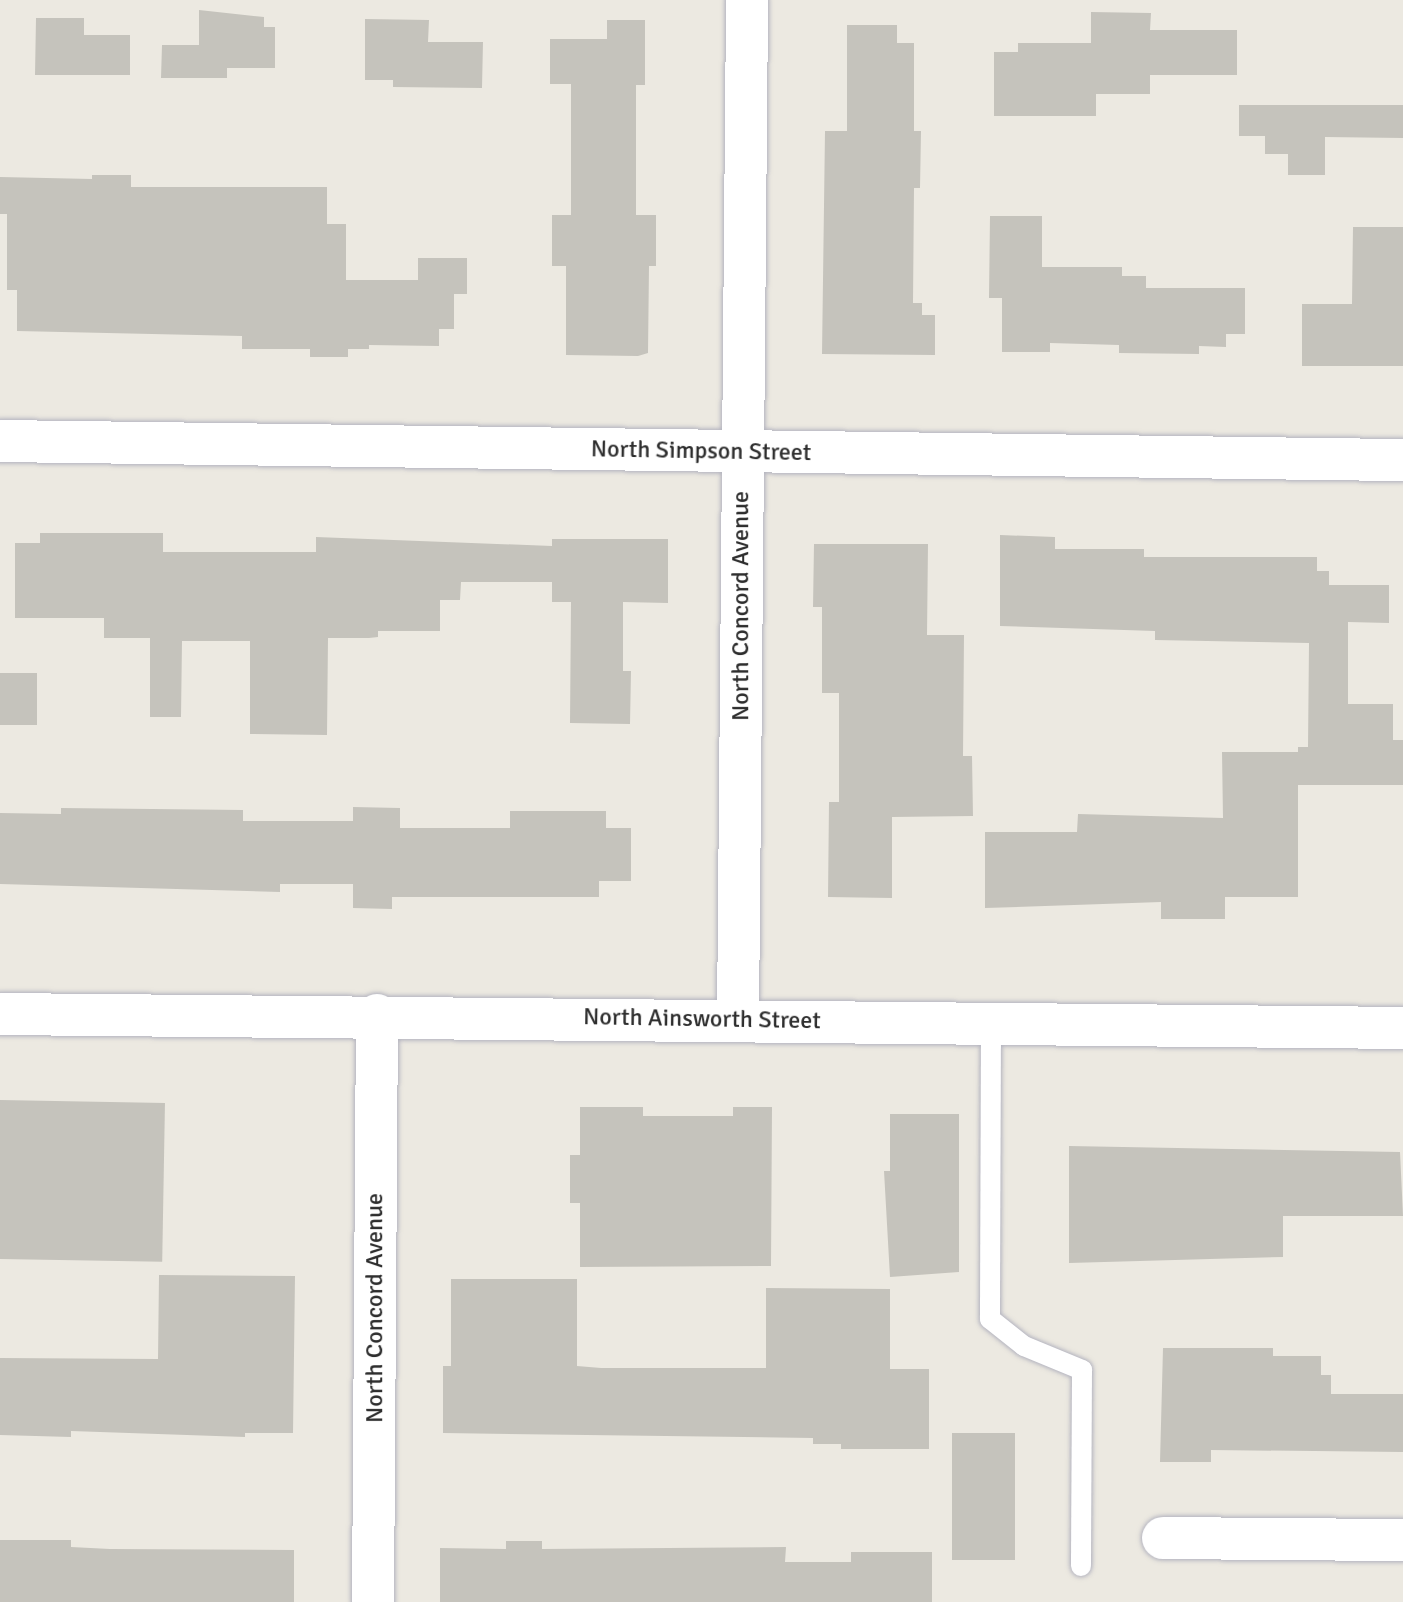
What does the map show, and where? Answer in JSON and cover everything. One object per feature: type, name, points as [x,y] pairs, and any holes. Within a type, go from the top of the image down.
[{"type":"street","name":"North Concord Avenue","points":[[738,1019],[747,0]]},
{"type":"street","name":"North Simpson Street","points":[[0,441],[1403,460]]},
{"type":"street","name":"North Ainsworth Street","points":[[0,1014],[377,1015],[1403,1028]]},
{"type":"street","name":"North Concord Avenue","points":[[373,1602],[377,1015]]},
{"type":"street","points":[[1163,1538],[1403,1540]]},
{"type":"lane","points":[[991,1023],[990,1319],[1024,1346],[1082,1370],[1081,1566]]},
{"type":"building","points":[[199,10],[264,17],[264,27],[275,27],[275,68],[227,68],[227,78],[161,78],[162,45],[199,45]]},
{"type":"building","points":[[1091,12],[1151,13],[1150,30],[1237,30],[1237,75],[1150,75],[1150,94],[1096,94],[1096,116],[994,116],[994,52],[1018,52],[1018,43],[1091,43]]},
{"type":"building","points":[[36,18],[84,18],[84,35],[130,35],[130,75],[35,75]]},
{"type":"building","points":[[365,19],[429,20],[428,42],[483,42],[482,88],[393,87],[393,80],[365,80]]},
{"type":"building","points":[[607,20],[645,20],[645,85],[636,85],[636,215],[656,215],[656,266],[649,266],[648,353],[638,356],[566,355],[566,266],[552,266],[552,215],[571,215],[571,84],[550,84],[550,39],[607,39]]},
{"type":"building","points":[[847,25],[897,25],[897,43],[914,43],[914,131],[921,131],[920,188],[914,188],[913,303],[922,303],[922,315],[935,315],[935,355],[822,354],[825,131],[847,131]]},
{"type":"building","points":[[1239,105],[1403,105],[1403,138],[1325,137],[1325,175],[1288,175],[1288,154],[1265,154],[1265,136],[1239,136]]},
{"type":"building","points":[[92,175],[131,175],[131,187],[327,187],[327,224],[346,224],[346,280],[418,280],[418,258],[467,258],[467,294],[454,294],[454,329],[439,329],[439,346],[369,345],[369,349],[348,349],[348,357],[310,357],[310,349],[242,349],[242,336],[17,331],[17,290],[7,290],[7,214],[0,214],[0,177],[92,179]]},
{"type":"building","points":[[990,216],[1042,216],[1042,267],[1122,267],[1122,276],[1146,276],[1146,288],[1245,288],[1245,334],[1226,334],[1226,347],[1199,346],[1199,354],[1119,353],[1119,345],[1050,343],[1050,352],[1002,352],[1002,298],[989,298]]},
{"type":"building","points":[[1353,227],[1403,227],[1403,366],[1302,366],[1302,304],[1352,304]]},
{"type":"building","points":[[40,533],[163,533],[163,552],[316,552],[316,537],[552,546],[552,539],[668,539],[668,603],[623,602],[623,671],[631,671],[630,724],[570,723],[571,602],[552,602],[552,582],[461,582],[460,600],[440,600],[440,631],[378,631],[378,637],[328,638],[327,735],[250,734],[250,641],[182,641],[181,717],[150,717],[150,638],[104,638],[104,618],[15,618],[15,543],[40,543]]},
{"type":"building","points":[[1000,535],[1055,537],[1055,549],[1144,549],[1144,557],[1317,557],[1317,571],[1329,571],[1329,585],[1389,585],[1389,623],[1348,622],[1348,704],[1393,704],[1393,740],[1403,740],[1403,785],[1298,785],[1298,897],[1225,897],[1225,919],[1161,919],[1161,902],[985,908],[985,832],[1077,832],[1078,814],[1223,818],[1222,752],[1298,752],[1298,747],[1308,747],[1309,643],[1155,640],[1155,631],[1000,626]]},
{"type":"building","points":[[814,544],[928,544],[927,635],[964,635],[963,756],[972,756],[973,816],[892,817],[892,898],[828,897],[829,802],[839,802],[839,693],[822,693],[822,607],[813,607]]},
{"type":"building","points":[[0,673],[37,673],[37,725],[0,725]]},
{"type":"building","points":[[353,807],[400,808],[400,828],[510,828],[510,811],[606,811],[606,828],[631,828],[631,881],[599,881],[599,897],[392,897],[392,909],[353,908],[353,884],[280,884],[280,892],[0,884],[0,813],[61,814],[61,808],[243,810],[243,821],[353,821]]},
{"type":"building","points":[[0,1100],[165,1103],[162,1262],[0,1259]]},
{"type":"building","points":[[580,1107],[643,1107],[643,1116],[733,1116],[733,1107],[772,1107],[771,1266],[580,1267],[580,1203],[570,1203],[570,1155],[580,1155]]},
{"type":"building","points":[[890,1114],[959,1114],[959,1272],[890,1277],[884,1171],[890,1171]]},
{"type":"building","points":[[1069,1146],[1400,1152],[1403,1216],[1283,1216],[1283,1257],[1069,1263]]},
{"type":"building","points":[[159,1275],[295,1276],[293,1433],[245,1433],[245,1437],[71,1431],[71,1437],[0,1435],[0,1358],[158,1359]]},
{"type":"building","points":[[451,1279],[577,1279],[577,1366],[601,1368],[766,1368],[766,1288],[890,1289],[890,1369],[929,1369],[929,1449],[841,1449],[841,1444],[813,1444],[813,1438],[443,1433],[443,1366],[451,1366]]},
{"type":"building","points":[[1163,1348],[1273,1348],[1273,1356],[1321,1356],[1321,1375],[1331,1375],[1331,1394],[1403,1394],[1403,1452],[1211,1450],[1211,1462],[1160,1462]]},
{"type":"building","points":[[952,1433],[1015,1433],[1015,1560],[952,1560]]},
{"type":"building","points":[[0,1540],[71,1540],[71,1547],[110,1549],[294,1550],[294,1602],[0,1602]]},
{"type":"building","points":[[506,1541],[542,1541],[542,1549],[786,1547],[785,1562],[851,1562],[851,1552],[932,1552],[932,1602],[440,1602],[440,1548],[506,1549]]}]
